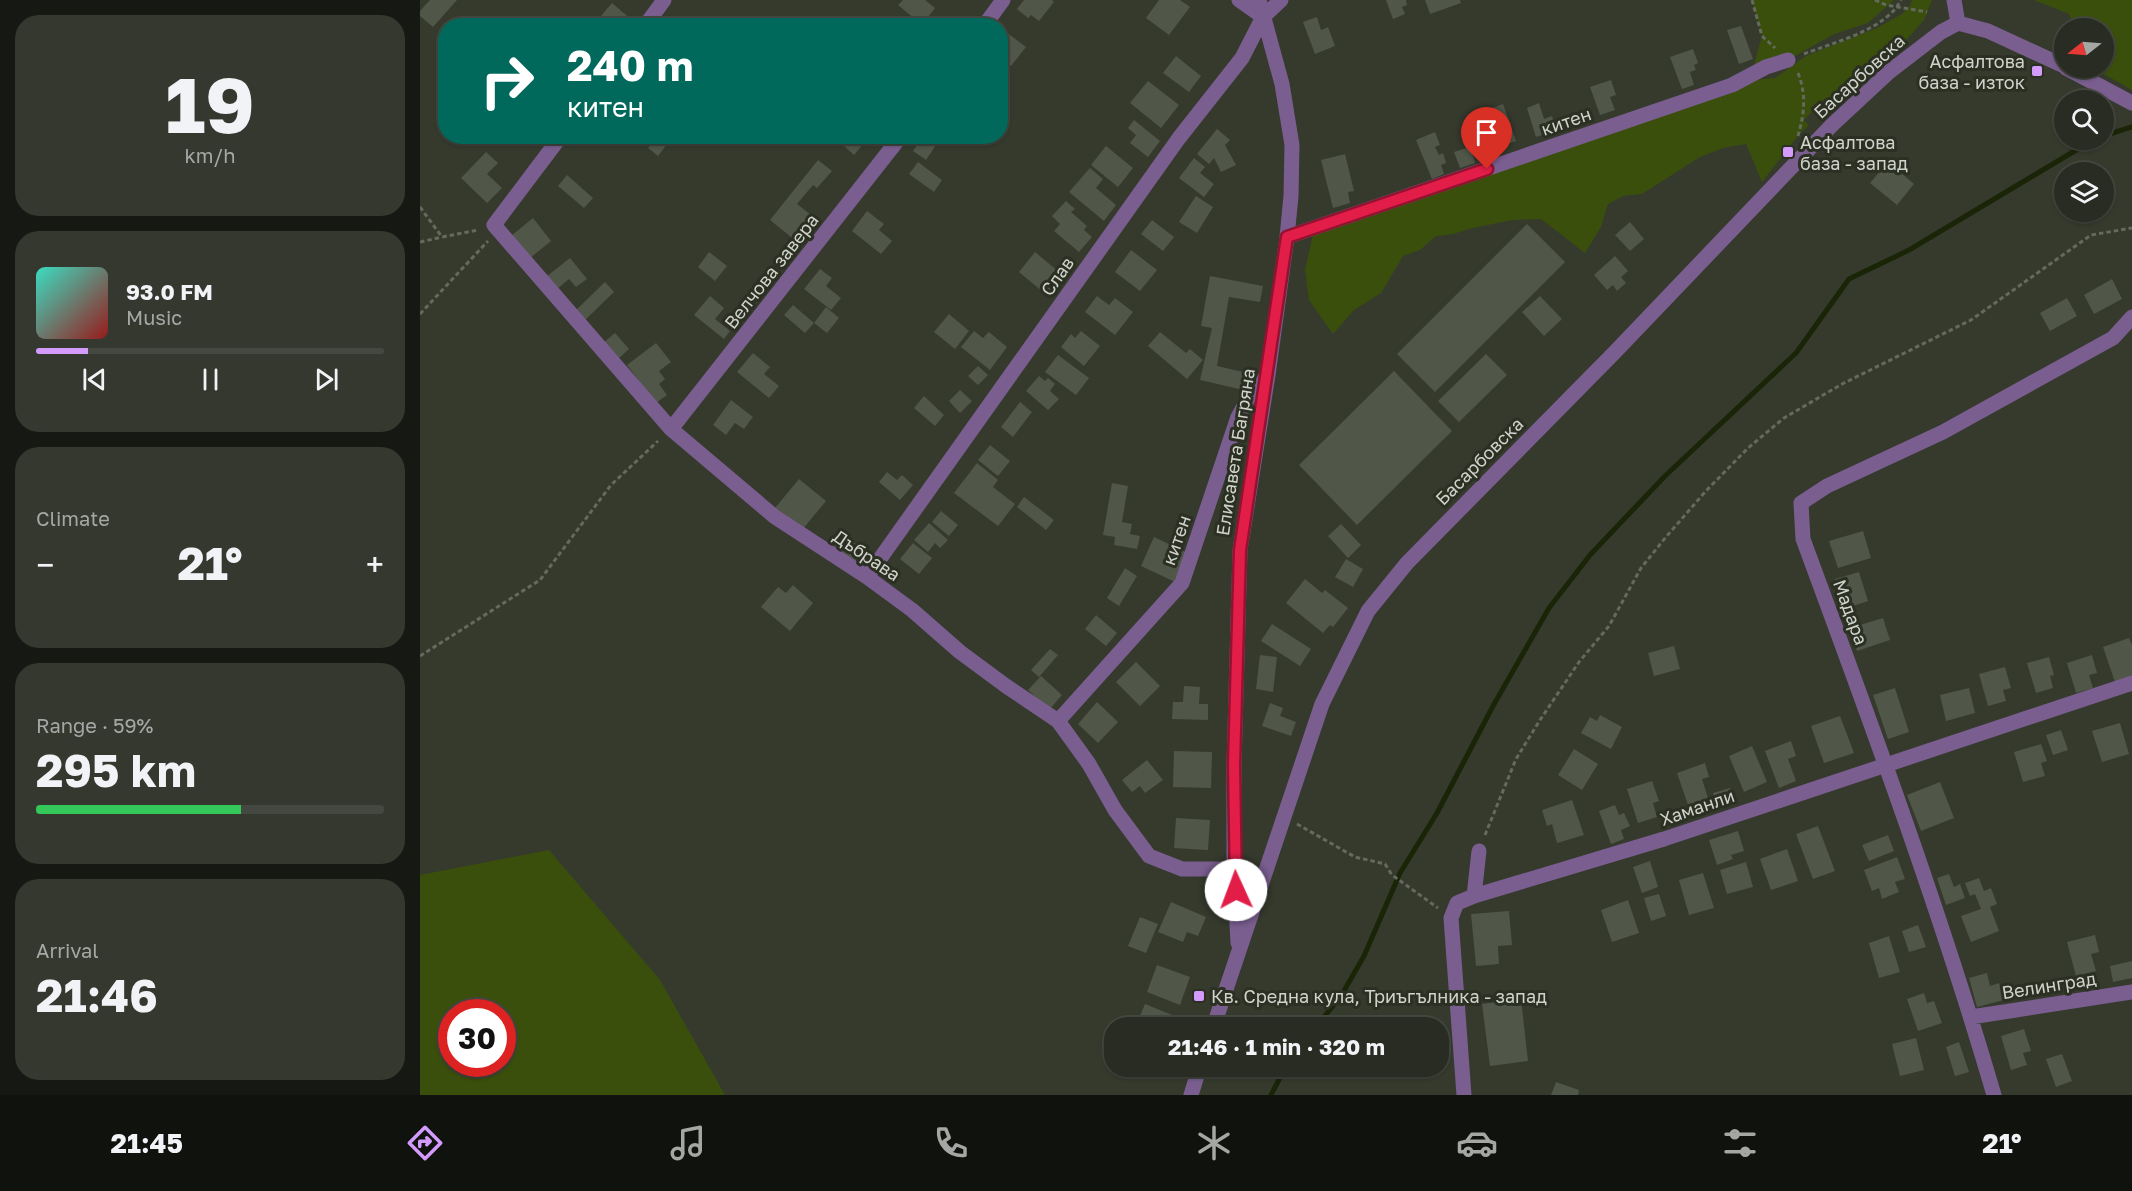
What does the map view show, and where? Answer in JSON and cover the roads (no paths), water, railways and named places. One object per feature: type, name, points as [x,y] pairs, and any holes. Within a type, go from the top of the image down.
[{"type":"street","points":[[651,18],[664,0]]},
{"type":"street","points":[[990,18],[1003,0]]},
{"type":"street","points":[[1239,0],[1263,17]]},
{"type":"street","name":"Елисавета Багряна","points":[[1239,952],[1234,869],[1234,765],[1240,550],[1268,375],[1291,196],[1292,145],[1282,84],[1258,0]]},
{"type":"street","name":"Слав","points":[[867,577],[1172,148],[1242,58],[1263,17],[1281,0]]},
{"type":"street","points":[[1954,0],[1958,23],[1988,31],[2054,62]]},
{"type":"street","name":"Басарбовска","points":[[1218,1017],[1322,704],[1368,611],[1407,563],[1614,353],[1832,125],[1889,72],[1941,32],[1958,23]]},
{"type":"street","name":"китен","points":[[1287,237],[1732,85],[1766,67],[1788,60]]},
{"type":"street","points":[[2086,78],[2127,100]]},
{"type":"street","name":"Дъбрава","points":[[555,144],[496,228],[671,429],[775,517],[867,577],[912,610],[960,652],[1058,720],[1089,764],[1115,810],[1149,856],[1182,869],[1234,869]]},
{"type":"street","name":"Велчова завера","points":[[671,429],[895,144]]},
{"type":"street","name":"Мадара","points":[[1994,1095],[1971,1017],[1886,764],[1803,539],[1801,502],[1827,486],[1943,432],[2113,338],[2132,317]]},
{"type":"street","name":"китен","points":[[1058,720],[1182,583],[1238,417],[1250,395],[1268,375]]},
{"type":"street","name":"Хаманли","points":[[1464,1095],[1451,918],[1457,903],[1664,839],[2132,683]]},
{"type":"street","points":[[1474,896],[1479,851]]},
{"type":"street","name":"Велинград","points":[[1971,1017],[2132,992]]},
{"type":"street","points":[[1193,1094],[1197,1077]]},
{"type":"waterway","points":[[2114,133],[2132,127]]},
{"type":"waterway","points":[[1324,1017],[1341,996],[1364,956],[1400,873],[1437,813],[1493,706],[1549,608],[1590,555],[1665,476],[1796,353],[1849,279],[1909,250],[2076,150]]},
{"type":"waterway","points":[[1271,1095],[1280,1077]]},
{"type":"place","name":"Асфалтова база - изток","points":[[2037,71]]},
{"type":"place","name":"Асфалтова база - запад","points":[[1788,152]]},
{"type":"place","name":"Кв. Средна кула, Триъгълника - запад","points":[[1199,996]]}]
